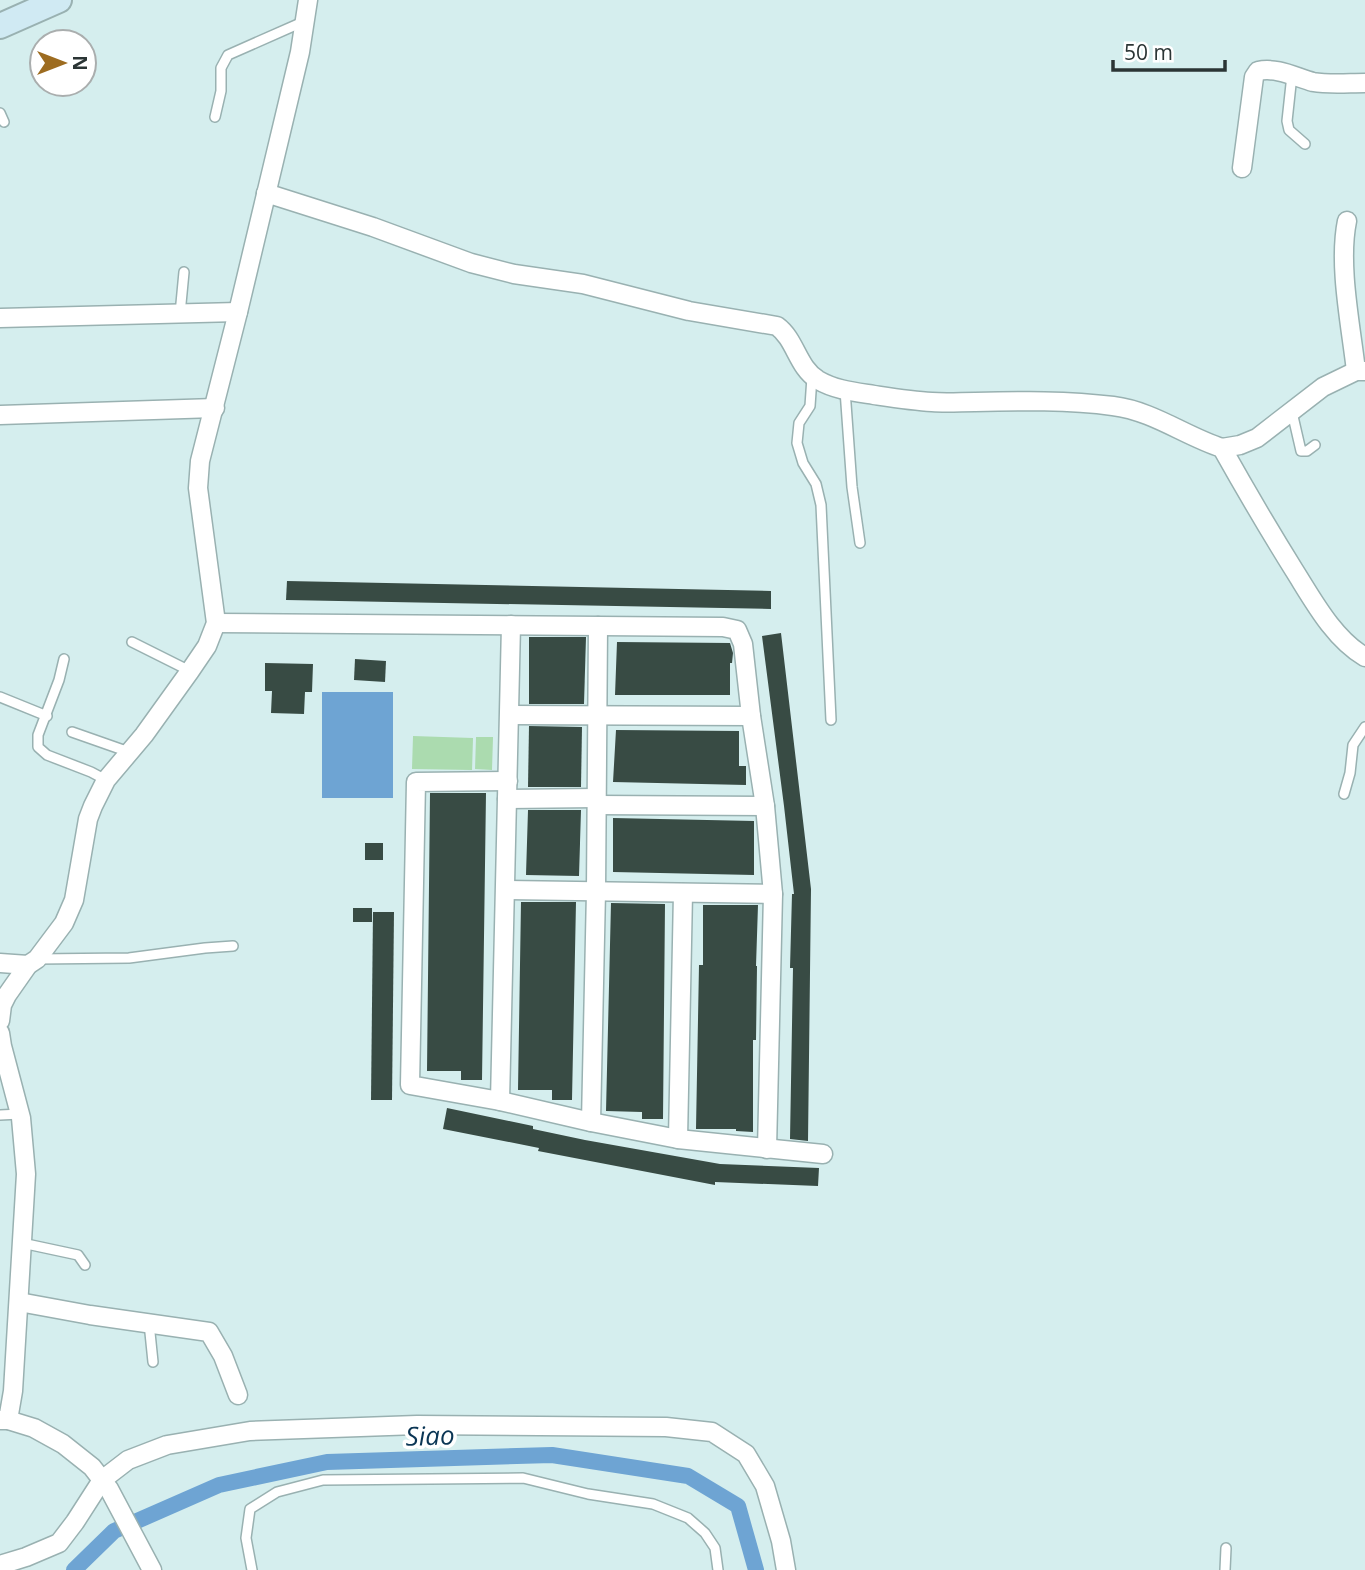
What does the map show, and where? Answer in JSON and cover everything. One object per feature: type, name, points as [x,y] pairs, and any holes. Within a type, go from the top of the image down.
[{"type":"main road","points":[[0,26],[59,0]]},
{"type":"street","points":[[1,1011],[7,995],[64,923],[74,900],[88,819],[106,780],[131,753],[190,671],[207,646],[216,623],[198,488],[200,461],[300,52],[308,0]]},
{"type":"street","points":[[1242,168],[1254,78],[1258,71],[1268,69],[1315,82],[1365,83]]},
{"type":"street","points":[[266,194],[373,227],[471,263],[514,274],[583,284],[689,311],[777,326],[785,331],[807,370],[817,379],[839,389],[911,401],[1074,402],[1117,406],[1146,414],[1203,442],[1222,448],[1240,446],[1257,438],[1323,387],[1360,371],[1344,257],[1347,221]]},
{"type":"street","points":[[0,318],[238,312]]},
{"type":"street","points":[[0,415],[215,408]]},
{"type":"street","points":[[1222,448],[1317,605],[1343,640],[1365,657]]},
{"type":"street","points":[[216,623],[723,627],[737,630],[743,644],[765,806],[773,894],[767,1149]]},
{"type":"street","points":[[500,1101],[511,625]]},
{"type":"street","points":[[591,1122],[598,626]]},
{"type":"street","points":[[510,715],[751,716]]},
{"type":"street","points":[[765,806],[597,802],[508,790],[416,782],[410,1085],[678,1139],[823,1154]]},
{"type":"street","points":[[506,890],[773,894]]},
{"type":"street","points":[[678,1139],[683,893]]},
{"type":"street","points":[[0,963],[33,962]]},
{"type":"street","points":[[0,1033],[20,1114],[26,1174],[13,1391],[4,1420],[34,1428],[63,1444],[92,1467],[105,1484],[152,1570]]},
{"type":"street","points":[[19,1303],[209,1332],[223,1356],[238,1395]]},
{"type":"street","points":[[0,1565],[59,1543],[105,1484],[128,1460],[167,1445],[250,1431],[431,1425],[666,1427],[712,1432],[746,1454],[765,1486],[781,1541],[786,1570]]},
{"type":"lane","points":[[215,117],[221,91],[221,68],[228,55],[305,21]]},
{"type":"lane","points":[[1292,75],[1287,121],[1289,130],[1306,144]]},
{"type":"lane","points":[[180,314],[184,272]]},
{"type":"lane","points":[[812,375],[810,406],[799,423],[797,443],[803,463],[816,484],[821,505],[831,720]]},
{"type":"lane","points":[[845,390],[852,487],[860,543]]},
{"type":"lane","points":[[1291,410],[1301,451],[1307,452],[1315,444]]},
{"type":"lane","points":[[132,642],[190,671]]},
{"type":"lane","points":[[64,659],[47,716],[38,735],[38,747],[47,755],[106,780]]},
{"type":"lane","points":[[0,697],[47,716]]},
{"type":"lane","points":[[1344,794],[1350,773],[1353,745],[1365,727]]},
{"type":"lane","points":[[72,732],[131,753]]},
{"type":"lane","points":[[33,962],[129,958],[233,946]]},
{"type":"lane","points":[[0,1115],[20,1114]]},
{"type":"lane","points":[[22,1243],[78,1255],[85,1265]]},
{"type":"lane","points":[[149,1323],[153,1362]]},
{"type":"lane","points":[[252,1570],[246,1538],[250,1509],[277,1492],[323,1480],[438,1478],[523,1478],[588,1494],[653,1504],[688,1518],[705,1533],[715,1548],[719,1570]]},
{"type":"lane","points":[[1225,1570],[1226,1548]]},
{"type":"green space","points":[[413,736],[473,738],[472,770],[412,769]]},
{"type":"green space","points":[[476,737],[493,737],[492,770],[475,769]]},
{"type":"water","points":[[322,692],[393,692],[393,798],[322,798]]},
{"type":"building","points":[[287,581],[771,591],[771,609],[286,600]]},
{"type":"building","points":[[781,633],[811,889],[808,1141],[790,1139],[793,968],[790,968],[794,894],[762,636]]},
{"type":"building","points":[[529,637],[586,637],[584,704],[529,704]]},
{"type":"building","points":[[617,642],[730,643],[733,653],[730,663],[730,695],[615,695]]},
{"type":"building","points":[[355,659],[386,661],[385,682],[354,680]]},
{"type":"building","points":[[265,663],[313,664],[312,692],[305,692],[304,714],[271,713],[272,691],[265,691]]},
{"type":"building","points":[[529,726],[582,727],[581,787],[528,787]]},
{"type":"building","points":[[616,730],[739,731],[739,766],[746,766],[746,785],[613,782]]},
{"type":"building","points":[[430,793],[486,793],[482,1080],[461,1080],[461,1071],[427,1071]]},
{"type":"building","points":[[528,810],[581,810],[579,876],[526,875]]},
{"type":"building","points":[[613,818],[754,821],[754,875],[613,872]]},
{"type":"building","points":[[365,843],[383,843],[383,860],[365,860]]},
{"type":"building","points":[[521,902],[576,902],[572,1100],[552,1100],[552,1090],[518,1090]]},
{"type":"building","points":[[611,903],[665,904],[663,1119],[642,1119],[642,1112],[606,1111]]},
{"type":"building","points":[[703,905],[758,905],[753,1132],[736,1129],[696,1129],[699,965],[703,965]]},
{"type":"building","points":[[353,908],[372,908],[372,922],[353,922]]},
{"type":"building","points":[[373,912],[394,912],[392,1100],[371,1100]]},
{"type":"building","points":[[447,1108],[585,1140],[720,1164],[819,1168],[818,1186],[715,1182],[715,1185],[538,1151],[539,1148],[443,1129]]},
{"type":"waterway","name":"Siao","points":[[74,1570],[114,1531],[219,1485],[327,1462],[552,1455],[688,1476],[738,1506],[756,1570]]}]
